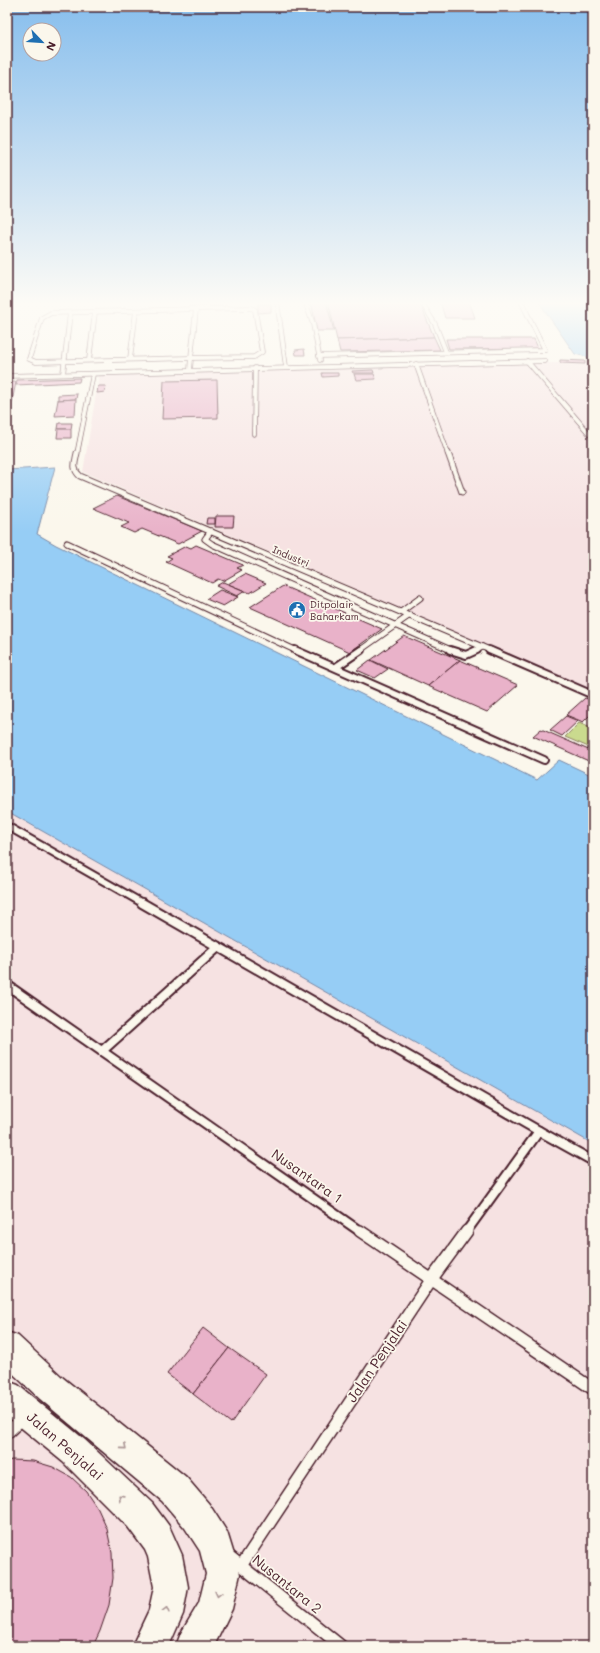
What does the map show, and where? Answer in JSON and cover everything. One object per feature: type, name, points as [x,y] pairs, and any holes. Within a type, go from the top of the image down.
[{"type":"street","name":"Jalan Penjalai","points":[[7,1347],[28,1405],[140,1515],[157,1538],[165,1555],[171,1587],[166,1614],[150,1646]]},
{"type":"street","name":"Jalan Penjalai","points":[[28,1405],[94,1422],[174,1489],[197,1516],[215,1544],[223,1574],[215,1609],[194,1646]]},
{"type":"lane","name":"Industri","points":[[92,378],[74,468],[75,472],[593,695]]},
{"type":"lane","points":[[254,434],[255,378]]},
{"type":"lane","points":[[421,378],[462,492]]},
{"type":"lane","points":[[542,378],[593,438]]},
{"type":"lane","points":[[211,531],[205,539],[212,544],[460,654],[466,655],[482,647]]},
{"type":"lane","points":[[67,543],[336,667],[544,760]]},
{"type":"lane","points":[[401,612],[420,598]]},
{"type":"lane","points":[[336,667],[410,616]]},
{"type":"lane","points":[[7,826],[593,1161]]},
{"type":"lane","points":[[102,1051],[218,947]]},
{"type":"lane","name":"Nusantara 1","points":[[7,985],[431,1280],[593,1388]]},
{"type":"lane","name":"Jalan Penjalai","points":[[241,1566],[431,1280],[539,1131]]},
{"type":"lane","name":"Nusantara 2","points":[[215,1544],[341,1646]]},
{"type":"shaded area","points":[[99,378],[593,378],[593,691],[83,472]]},
{"type":"shaded area","points":[[7,811],[593,1144],[593,1646],[7,1646]]},
{"type":"green space","points":[[579,723],[593,729],[593,749],[565,737]]},
{"type":"water","points":[[55,467],[37,534],[56,545],[537,780],[559,760],[593,776],[593,1144],[7,811],[7,470]]},
{"type":"building","points":[[80,378],[79,382],[16,385],[17,380]]},
{"type":"building","points":[[355,378],[376,379],[356,380]]},
{"type":"building","points":[[217,380],[218,418],[162,419],[164,381]]},
{"type":"building","points":[[7,382],[16,382],[12,402],[7,403]]},
{"type":"building","points":[[98,386],[106,386],[105,392],[97,393]]},
{"type":"building","points":[[77,394],[76,399],[58,400],[58,395]]},
{"type":"building","points":[[76,399],[75,415],[55,416],[58,400]]},
{"type":"building","points":[[59,423],[72,423],[71,429],[58,429]]},
{"type":"building","points":[[58,429],[71,429],[71,438],[57,438]]},
{"type":"building","points":[[117,496],[202,531],[178,544],[142,529],[134,533],[121,527],[129,523],[93,508]]},
{"type":"building","points":[[216,516],[234,516],[233,527],[215,527]]},
{"type":"building","points":[[207,518],[215,518],[215,524],[206,524]]},
{"type":"building","points":[[196,545],[243,565],[237,568],[242,570],[223,581],[218,579],[212,583],[166,562],[172,558],[167,556],[186,546],[191,548]]},
{"type":"building","points":[[245,574],[266,583],[250,593],[228,584]]},
{"type":"building","points":[[223,582],[245,591],[237,596],[216,586]]},
{"type":"building","points":[[283,586],[382,629],[350,652],[250,607]]},
{"type":"building","points":[[220,590],[238,597],[223,606],[206,599]]},
{"type":"building","points":[[404,636],[460,660],[428,686],[371,660]]},
{"type":"building","points":[[370,660],[388,669],[375,678],[357,670]]},
{"type":"building","points":[[460,660],[518,685],[487,712],[428,686]]},
{"type":"building","points":[[585,698],[593,701],[593,712],[583,722],[566,715]]},
{"type":"building","points":[[566,716],[578,721],[562,736],[550,730]]},
{"type":"building","points":[[541,729],[593,752],[593,763],[533,736]]},
{"type":"building","points":[[203,1328],[229,1348],[193,1394],[167,1374]]},
{"type":"building","points":[[229,1348],[266,1374],[231,1423],[193,1394]]},
{"type":"building","points":[[7,1461],[33,1461],[53,1467],[71,1477],[86,1491],[98,1509],[107,1529],[112,1553],[113,1578],[109,1605],[93,1646],[7,1646]]},
{"type":"place","name":"Ditpolair Baharkam","points":[[297,610]]}]
